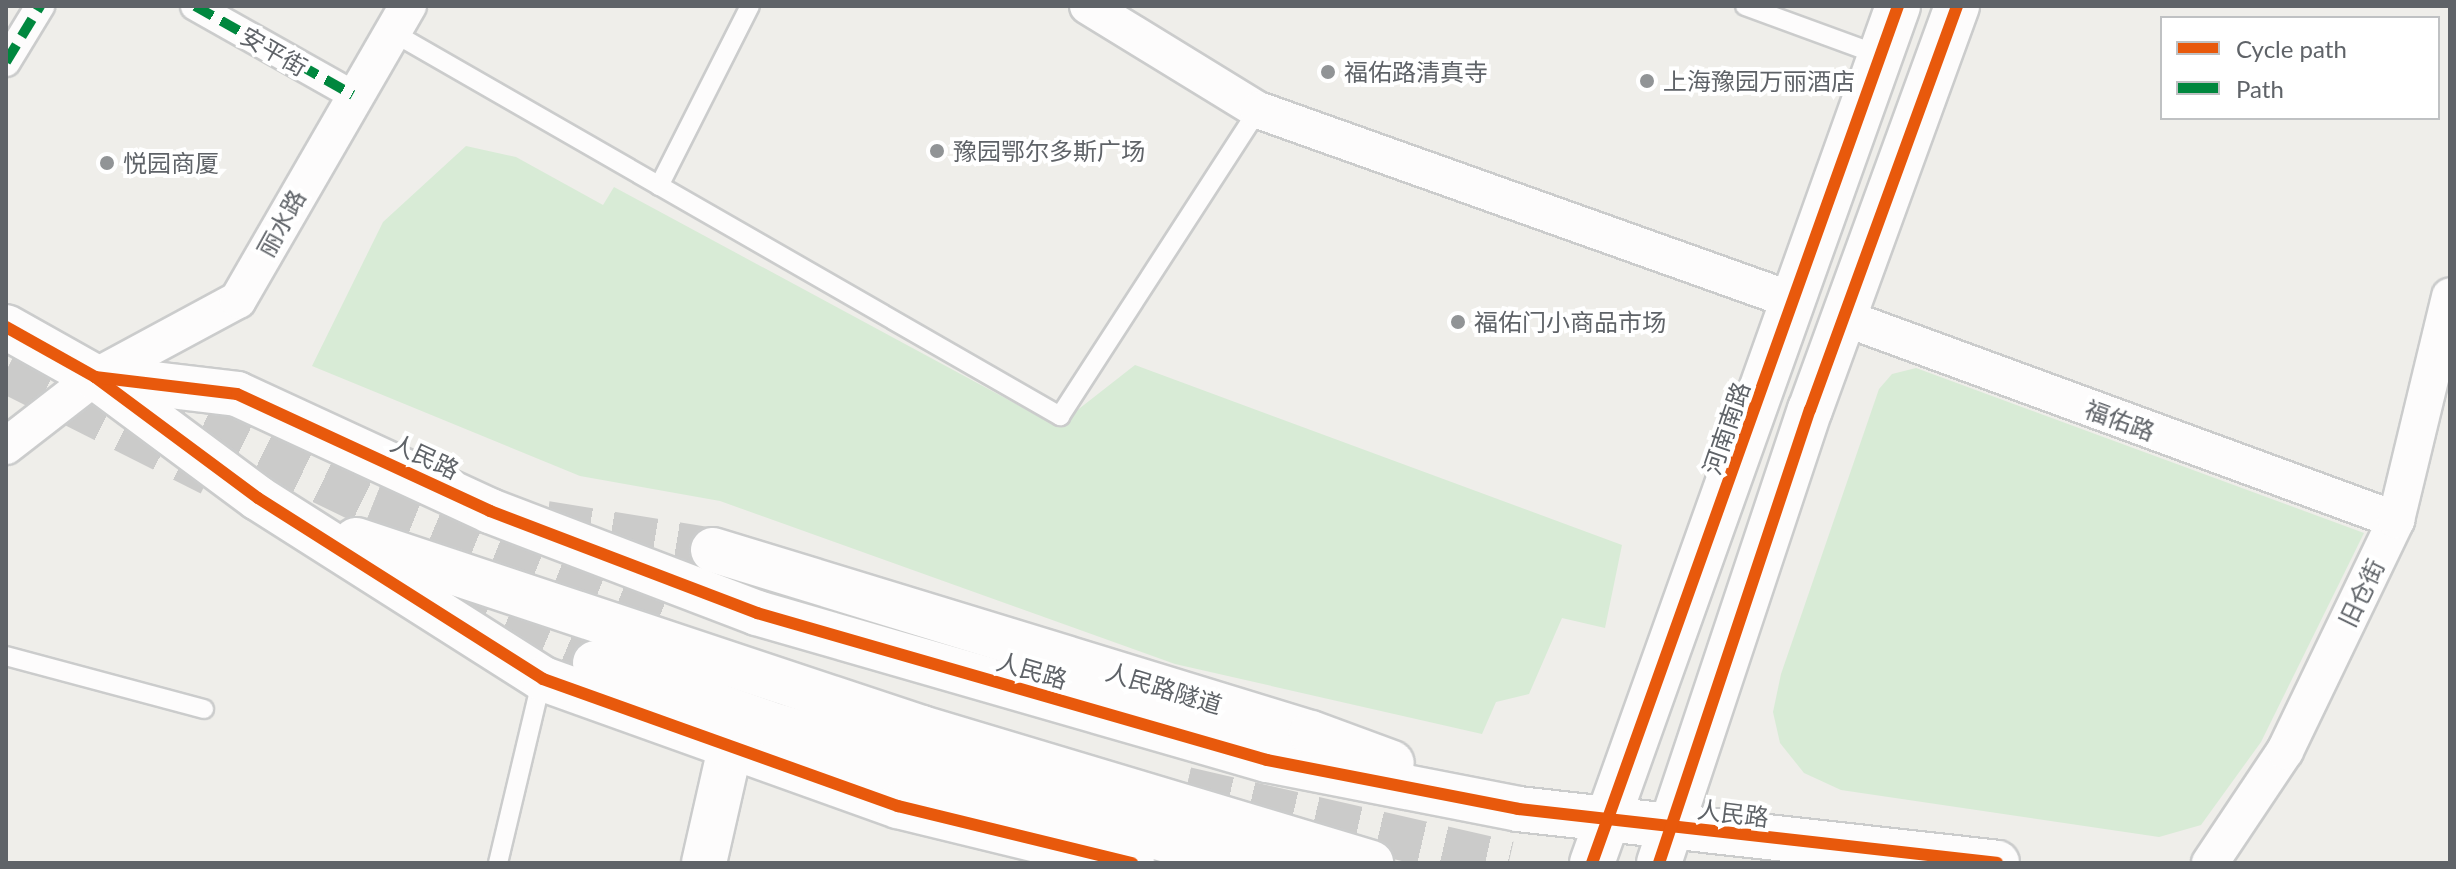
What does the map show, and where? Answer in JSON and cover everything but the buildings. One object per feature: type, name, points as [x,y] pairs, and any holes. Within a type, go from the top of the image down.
[{"type":"main road","name":"河南南路","points":[[1592,863],[1898,6]]},
{"type":"main road","points":[[1665,845],[1845,318],[1957,6]]},
{"type":"main road","name":"人民路","points":[[6,327],[95,377],[258,498],[543,679],[730,749],[898,806],[1132,863]]},
{"type":"main road","name":"人民路","points":[[95,377],[237,394],[490,511],[757,613],[1267,760],[1518,809],[1607,820],[1665,845],[1997,863]]},
{"type":"main road","name":"人民路","points":[[258,498],[430,568],[922,728],[1371,863]]},
{"type":"main road","name":"人民路隧道","points":[[713,550],[1311,733],[1518,809]]},
{"type":"main road","points":[[595,663],[767,723],[1206,851],[1268,863]]},
{"type":"main road","points":[[704,863],[730,749]]},
{"type":"street","points":[[6,62],[40,6]]},
{"type":"street","name":"安平街","points":[[195,6],[353,95]]},
{"type":"street","points":[[1102,10],[1258,110],[1794,301]]},
{"type":"street","name":"丽水路","points":[[6,446],[95,377],[238,300],[353,95],[400,19]]},
{"type":"street","name":"旧仓街","points":[[2210,863],[2285,751],[2396,520],[2450,296]]},
{"type":"street","name":"福佑路","points":[[1845,318],[2396,520]]},
{"type":"lane","points":[[659,186],[750,6]]},
{"type":"lane","points":[[1745,6],[1882,56]]},
{"type":"lane","points":[[400,19],[659,186],[1060,416],[1258,110]]},
{"type":"lane","points":[[6,656],[204,709]]},
{"type":"lane","points":[[498,863],[543,679]]},
{"type":"green space","points":[[466,146],[516,157],[603,205],[614,187],[1057,426],[1135,365],[1622,545],[1605,628],[1562,618],[1529,694],[1496,702],[1482,734],[1175,664],[720,501],[580,476],[312,366],[383,222]]},
{"type":"green space","points":[[1916,368],[2364,533],[2261,742],[2201,825],[2159,837],[1841,790],[1804,773],[1780,743],[1773,712],[1781,674],[1879,389],[1892,374]]},
{"type":"tunnel","points":[[6,371],[211,474]]},
{"type":"tunnel","points":[[144,396],[372,506],[660,622]]},
{"type":"tunnel","points":[[546,523],[713,550]]},
{"type":"tunnel","points":[[444,600],[595,663]]},
{"type":"tunnel","points":[[1186,789],[1509,863]]},
{"type":"marked path","points":[[6,62],[40,6]]},
{"type":"marked path","points":[[195,6],[353,95]]},
{"type":"cycle path","points":[[1592,863],[1898,6]]},
{"type":"cycle path","points":[[1659,863],[1810,410],[1957,6]]},
{"type":"cycle path","points":[[6,327],[95,377],[258,498],[543,679],[898,806],[1132,863]]},
{"type":"cycle path","points":[[95,377],[237,394],[490,511],[757,613],[1267,760],[1518,809],[1997,863]]},
{"type":"place","name":"福佑路清真寺","points":[[1328,72]]},
{"type":"place","name":"上海豫园万丽酒店","points":[[1647,81]]},
{"type":"place","name":"豫园鄂尔多斯广场","points":[[937,151]]},
{"type":"place","name":"悦园商厦","points":[[107,163]]},
{"type":"place","name":"福佑门小商品市场","points":[[1458,322]]}]
